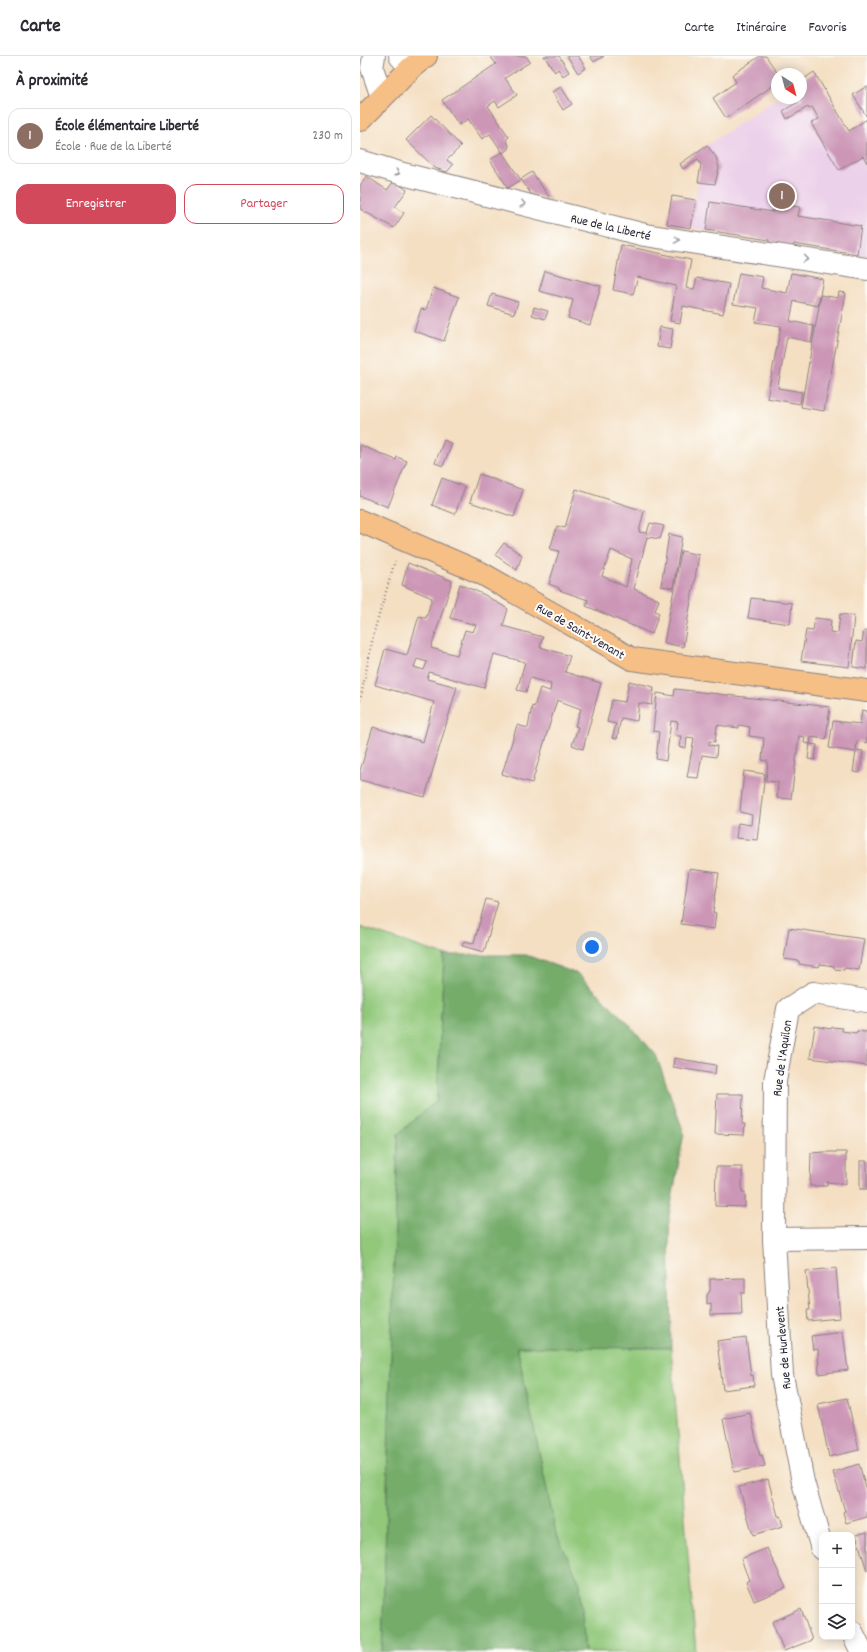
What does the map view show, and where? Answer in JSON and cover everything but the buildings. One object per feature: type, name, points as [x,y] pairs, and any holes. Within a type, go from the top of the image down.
[{"type":"main road","points":[[360,120],[382,98],[412,60]]},
{"type":"main road","name":"Rue de Saint-Venant","points":[[360,520],[481,572],[632,659],[867,692]]},
{"type":"street","points":[[374,56],[372,68],[382,98]]},
{"type":"street","name":"Rue de la Liberté","points":[[360,161],[403,174],[645,235],[867,269]]},
{"type":"street","name":"Rue de l'Aquilon","points":[[775,1143],[775,1081],[788,1009],[813,993],[867,1001]]},
{"type":"street","name":"Rue de Hurlevent","points":[[775,1143],[774,1239],[782,1375],[803,1482],[819,1538]]},
{"type":"street","points":[[774,1239],[867,1238]]},
{"type":"street","points":[[855,1638],[862,1652]]},
{"type":"path","points":[[360,700],[374,632],[402,537]]},
{"type":"shaded area","points":[[814,72],[867,163],[867,257],[691,228],[701,165],[694,154],[771,102],[771,104],[807,104],[807,77]]},
{"type":"green space","points":[[360,927],[444,955],[437,1100],[398,1134],[382,1652],[360,1652]]},
{"type":"green space","points":[[444,955],[526,955],[578,974],[626,1021],[656,1055],[684,1133],[669,1216],[671,1348],[517,1347],[556,1533],[580,1584],[585,1652],[382,1652],[398,1134],[437,1100]]},
{"type":"green space","points":[[517,1347],[671,1348],[696,1652],[585,1652],[580,1584],[556,1533]]},
{"type":"place","name":"École élémentaire Liberté","points":[[782,196]]}]
